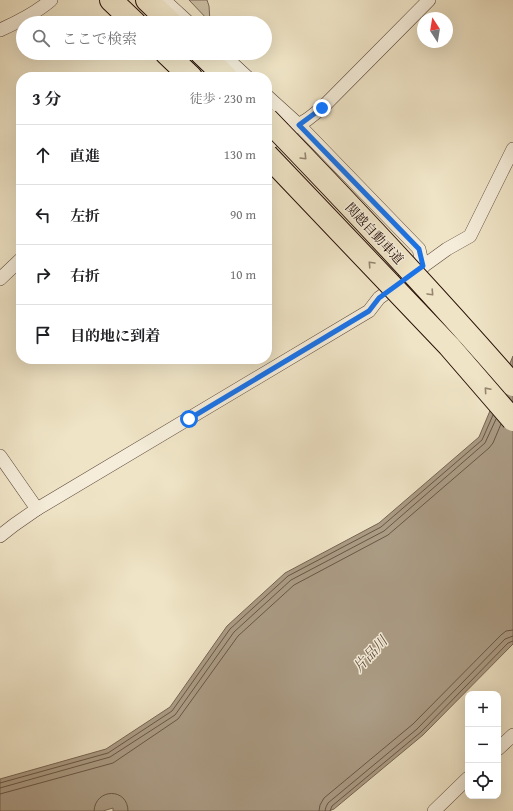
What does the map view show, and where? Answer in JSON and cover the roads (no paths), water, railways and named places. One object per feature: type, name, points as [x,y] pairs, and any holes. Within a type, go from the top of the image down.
[{"type":"highway","points":[[111,0],[128,16]]},
{"type":"highway","points":[[147,0],[164,16]]},
{"type":"highway","points":[[173,60],[186,72]]},
{"type":"highway","points":[[208,60],[221,72]]},
{"type":"highway","name":"関越自動車道","points":[[272,125],[326,180],[468,333],[513,385]]},
{"type":"highway","name":"関越自動車道","points":[[272,160],[449,346],[513,420]]},
{"type":"street","points":[[26,16],[51,0]]},
{"type":"street","points":[[164,0],[181,16]]},
{"type":"street","points":[[272,142],[322,108],[429,0]]},
{"type":"street","points":[[0,30],[16,22]]},
{"type":"street","points":[[229,60],[242,72]]},
{"type":"street","points":[[272,101],[299,125],[419,249],[423,266]]},
{"type":"street","points":[[0,536],[37,509],[369,311],[379,298],[447,249],[470,236],[513,149]]},
{"type":"street","points":[[0,279],[16,264]]},
{"type":"street","points":[[0,456],[37,509]]},
{"type":"street","points":[[501,746],[513,735]]},
{"type":"street","points":[[434,811],[465,781]]},
{"type":"water","name":"片品川","points":[[513,356],[513,644],[423,735],[334,809],[329,811],[113,811],[113,808],[103,811],[0,811],[0,779],[106,749],[170,707],[227,626],[285,573],[379,523],[479,437]]}]
